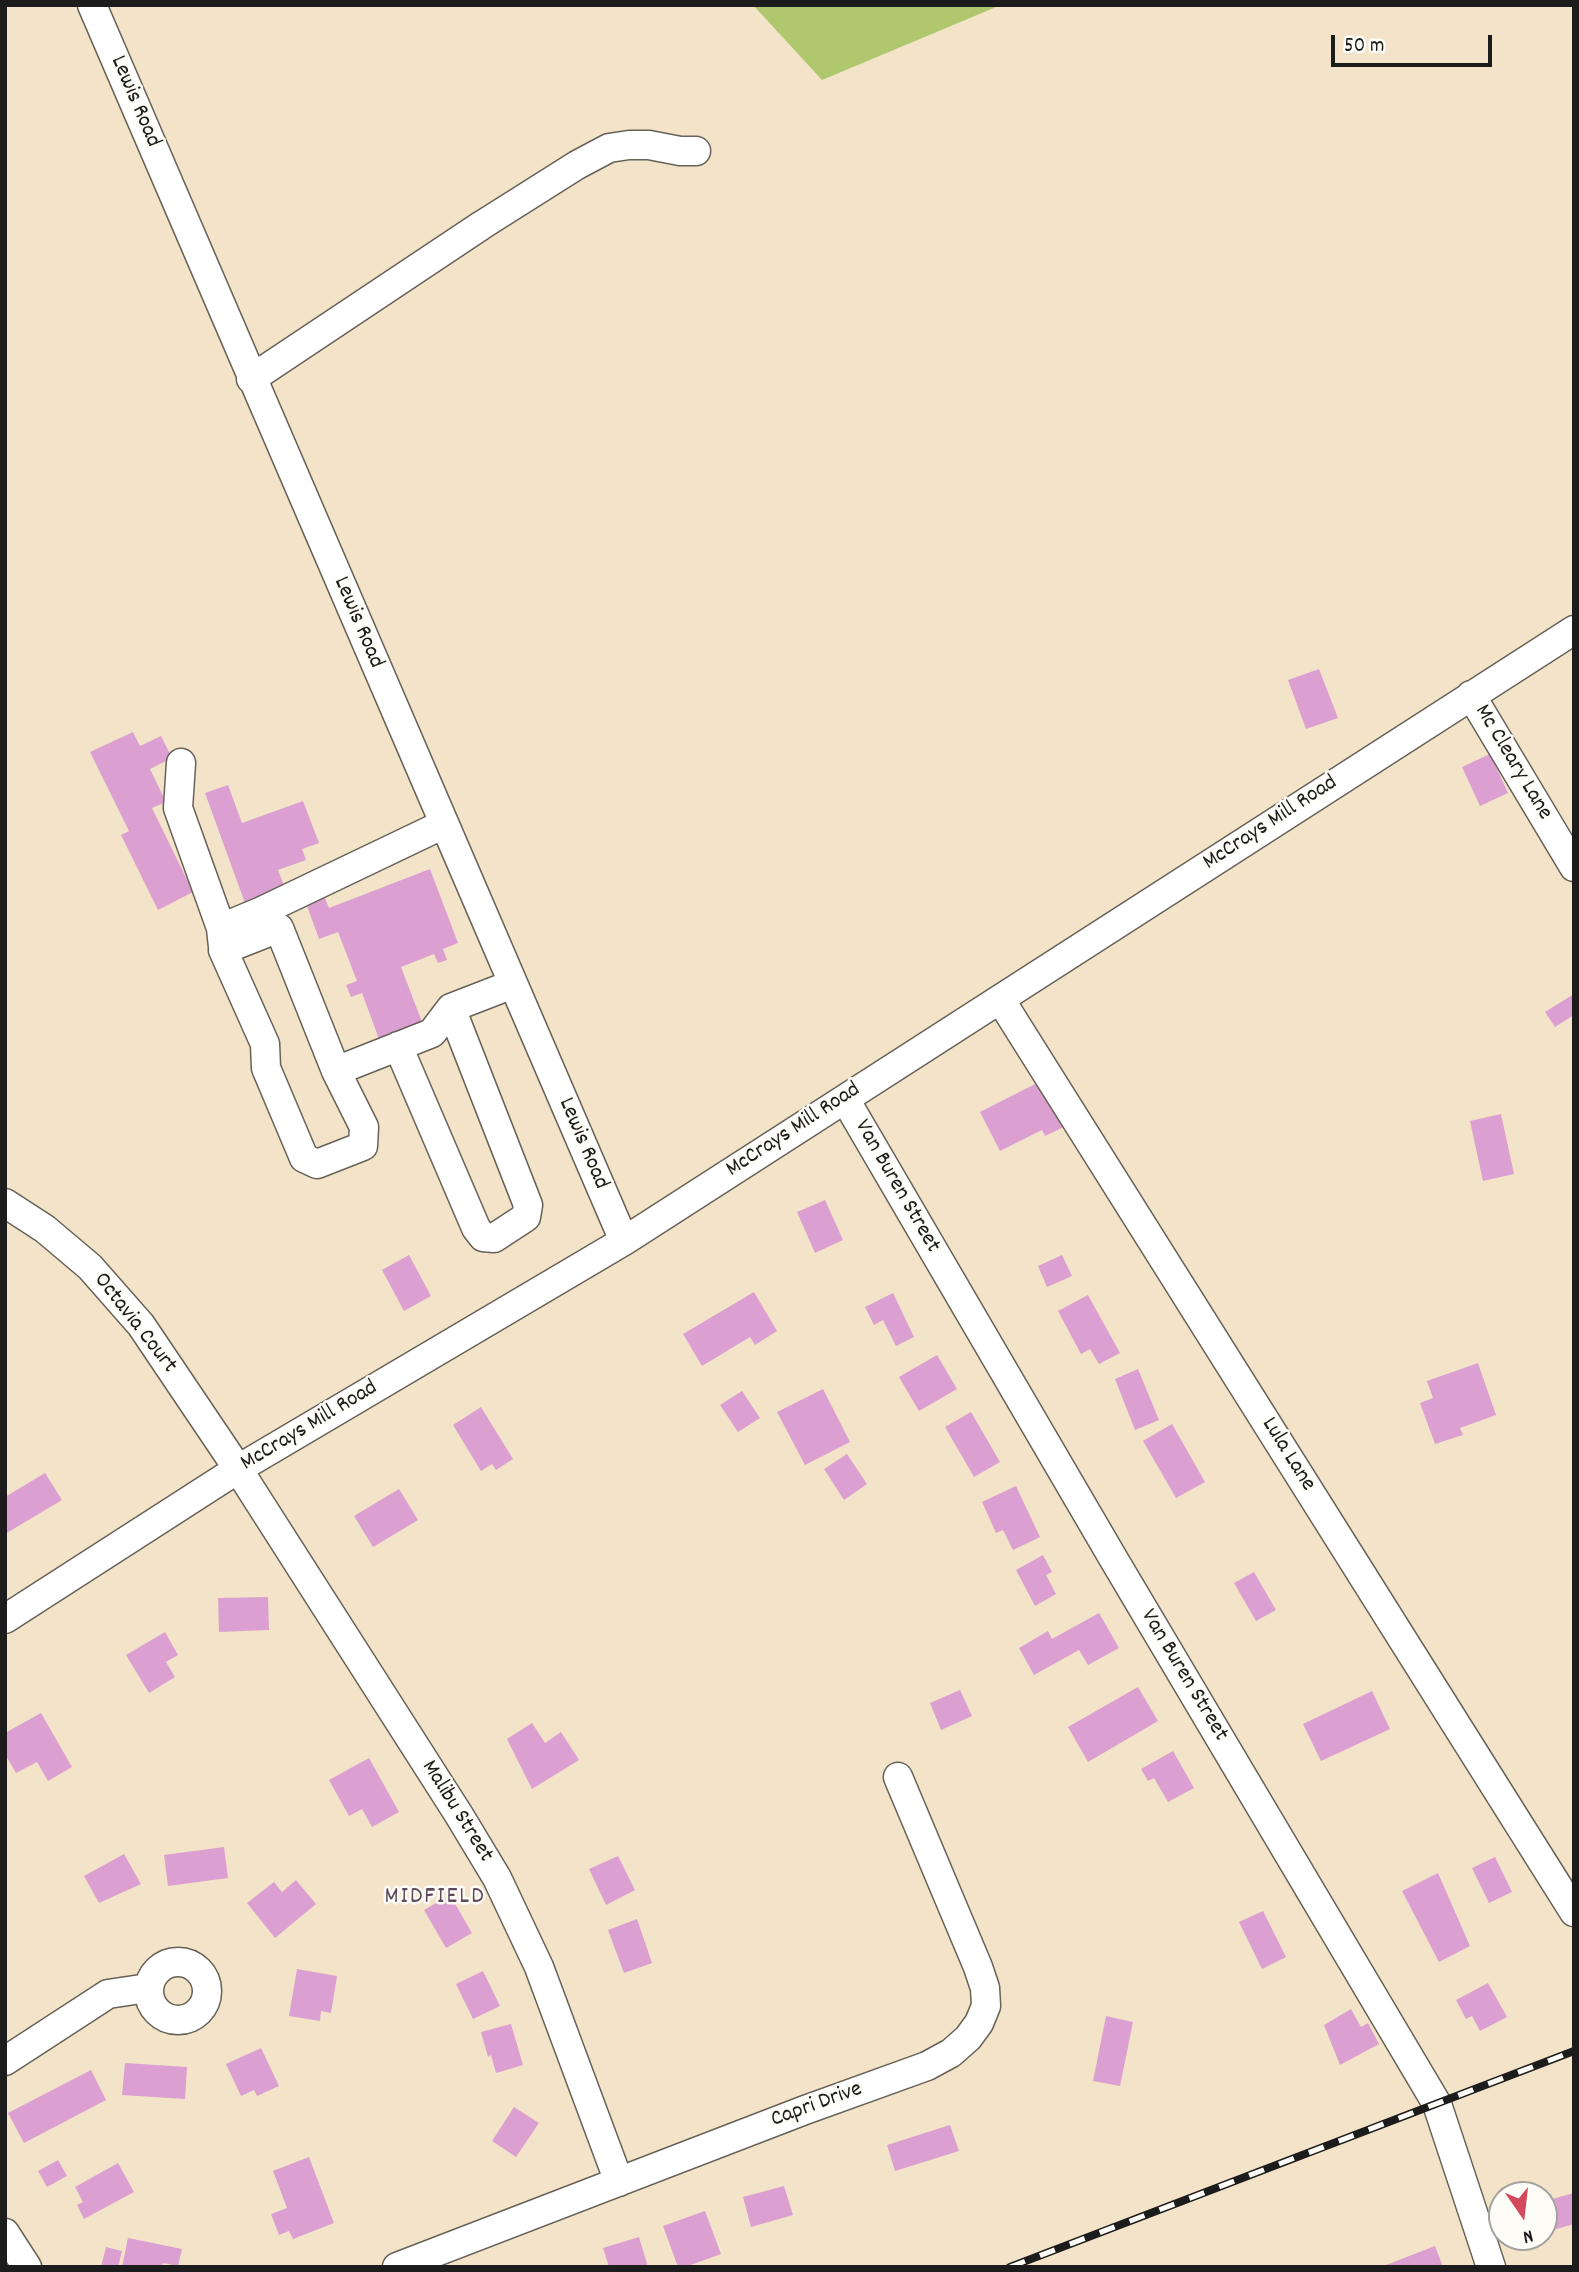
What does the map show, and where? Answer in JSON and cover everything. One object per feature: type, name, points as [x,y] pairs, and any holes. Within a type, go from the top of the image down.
[{"type":"street","name":"Lewis Road","points":[[92,5],[624,1241]]},
{"type":"street","points":[[251,379],[482,225],[609,148],[649,145],[695,151]]},
{"type":"street","name":"McCrays Mill Road","points":[[5,1619],[238,1469],[624,1241],[1574,630]]},
{"type":"street","name":"Mc Cleary Lane","points":[[1471,695],[1574,867]]},
{"type":"street","points":[[181,763],[178,808],[222,939],[265,1044],[266,1068],[304,1158],[317,1164],[363,1146],[363,1127],[336,1071],[279,928],[222,939]]},
{"type":"street","points":[[222,939],[283,901],[444,824]]},
{"type":"street","points":[[336,1071],[432,1033],[451,1008],[513,984]]},
{"type":"street","name":"Lula Lane","points":[[1000,999],[1574,1912]]},
{"type":"street","points":[[398,1046],[476,1228],[483,1237],[494,1238],[526,1217],[528,1205],[451,1008]]},
{"type":"street","name":"Van Buren Street","points":[[845,1098],[1120,1570],[1437,2104],[1491,2267]]},
{"type":"street","name":"Octavia Court","points":[[5,1203],[45,1229],[90,1267],[108,1287],[141,1325],[238,1469]]},
{"type":"street","name":"Malibu Street","points":[[238,1469],[496,1878],[539,1967],[619,2182]]},
{"type":"street","name":"Capri Drive","points":[[397,2267],[805,2110],[927,2066],[951,2053],[974,2031],[986,2006],[985,1988],[898,1777]]},
{"type":"street","points":[[5,2061],[108,1994],[148,1988]]},
{"type":"street","points":[[5,2233],[27,2267]]},
{"type":"green space","points":[[753,5],[1001,5],[822,80]]},
{"type":"building","points":[[1319,669],[1338,718],[1306,729],[1288,680]]},
{"type":"building","points":[[133,732],[140,746],[161,736],[172,758],[150,769],[166,802],[152,808],[193,892],[158,910],[121,835],[129,831],[90,752]]},
{"type":"building","points":[[1490,754],[1508,793],[1480,806],[1462,767]]},
{"type":"building","points":[[228,785],[242,823],[303,801],[319,843],[302,849],[306,860],[278,870],[286,891],[246,906],[205,793]]},
{"type":"building","points":[[430,869],[458,943],[443,949],[447,960],[438,963],[434,954],[401,967],[422,1022],[379,1039],[362,993],[351,997],[346,985],[357,981],[338,932],[319,939],[306,903],[324,896],[329,908]]},
{"type":"building","points":[[1574,994],[1574,1015],[1555,1027],[1545,1012]]},
{"type":"building","points":[[1045,1079],[1068,1125],[1045,1136],[1042,1130],[1000,1151],[980,1112]]},
{"type":"building","points":[[1501,1114],[1514,1174],[1483,1181],[1470,1121]]},
{"type":"building","points":[[825,1200],[843,1240],[815,1253],[797,1212]]},
{"type":"building","points":[[409,1255],[431,1296],[404,1311],[382,1270]]},
{"type":"building","points":[[1062,1255],[1072,1276],[1047,1287],[1038,1266]]},
{"type":"building","points":[[754,1292],[777,1331],[755,1345],[750,1337],[702,1366],[683,1334]]},
{"type":"building","points":[[893,1293],[914,1337],[896,1346],[883,1320],[874,1325],[865,1307]]},
{"type":"building","points":[[1088,1295],[1120,1353],[1099,1364],[1090,1349],[1081,1354],[1058,1311]]},
{"type":"building","points":[[937,1355],[957,1389],[919,1411],[899,1377]]},
{"type":"building","points":[[1478,1363],[1496,1415],[1460,1428],[1463,1435],[1435,1444],[1420,1403],[1433,1398],[1427,1381]]},
{"type":"building","points":[[1138,1369],[1159,1420],[1135,1430],[1115,1379]]},
{"type":"building","points":[[823,1389],[850,1442],[805,1465],[777,1412]]},
{"type":"building","points":[[742,1391],[760,1418],[738,1432],[720,1405]]},
{"type":"building","points":[[481,1407],[513,1459],[496,1470],[492,1464],[481,1471],[453,1425]]},
{"type":"building","points":[[971,1412],[1000,1462],[974,1477],[945,1427]]},
{"type":"building","points":[[1172,1424],[1205,1482],[1176,1498],[1143,1441]]},
{"type":"building","points":[[847,1454],[867,1484],[844,1500],[824,1469]]},
{"type":"building","points":[[45,1473],[62,1500],[5,1534],[5,1497]]},
{"type":"building","points":[[1016,1486],[1040,1537],[1013,1550],[1003,1530],[996,1533],[982,1502]]},
{"type":"building","points":[[399,1489],[418,1520],[373,1547],[354,1516]]},
{"type":"building","points":[[1043,1555],[1052,1572],[1046,1575],[1056,1594],[1035,1606],[1016,1570]]},
{"type":"building","points":[[1254,1572],[1276,1610],[1256,1621],[1234,1583]]},
{"type":"building","points":[[268,1597],[269,1630],[219,1632],[218,1598]]},
{"type":"building","points":[[1099,1613],[1119,1648],[1088,1665],[1079,1650],[1034,1675],[1019,1648],[1048,1631],[1052,1639]]},
{"type":"building","points":[[165,1632],[178,1655],[166,1662],[175,1677],[149,1693],[126,1655]]},
{"type":"building","points":[[1138,1687],[1158,1721],[1088,1762],[1068,1727]]},
{"type":"building","points":[[960,1690],[972,1716],[941,1730],[930,1703]]},
{"type":"building","points":[[1372,1691],[1390,1729],[1321,1761],[1303,1724]]},
{"type":"building","points":[[41,1713],[72,1767],[48,1781],[37,1762],[16,1773],[5,1754],[5,1733]]},
{"type":"building","points":[[532,1723],[545,1743],[561,1732],[579,1760],[532,1789],[507,1739]]},
{"type":"building","points":[[1173,1751],[1194,1788],[1168,1802],[1154,1778],[1148,1781],[1141,1769]]},
{"type":"building","points":[[369,1758],[399,1812],[372,1827],[362,1809],[349,1816],[329,1780]]},
{"type":"building","points":[[224,1847],[228,1878],[168,1886],[164,1855]]},
{"type":"building","points":[[124,1854],[141,1884],[99,1903],[84,1876]]},
{"type":"building","points":[[618,1856],[635,1890],[606,1905],[589,1869]]},
{"type":"building","points":[[1495,1857],[1512,1892],[1489,1903],[1472,1868]]},
{"type":"building","points":[[1438,1873],[1470,1946],[1439,1962],[1402,1891]]},
{"type":"building","points":[[296,1880],[316,1904],[275,1938],[247,1903],[274,1882],[282,1892]]},
{"type":"building","points":[[450,1895],[472,1933],[446,1948],[424,1910]]},
{"type":"building","points":[[1263,1911],[1286,1957],[1262,1969],[1239,1922]]},
{"type":"building","points":[[637,1919],[652,1963],[624,1973],[608,1930]]},
{"type":"building","points":[[297,1969],[337,1976],[331,2013],[321,2011],[320,2021],[289,2016]]},
{"type":"building","points":[[483,1971],[500,2006],[473,2019],[456,1984]]},
{"type":"building","points":[[1488,1983],[1507,2017],[1480,2031],[1472,2016],[1466,2019],[1456,2000]]},
{"type":"building","points":[[1351,2009],[1361,2027],[1368,2023],[1379,2044],[1340,2065],[1324,2025]]},
{"type":"building","points":[[1106,2016],[1133,2022],[1120,2086],[1093,2081]]},
{"type":"building","points":[[511,2024],[523,2065],[496,2073],[481,2032]]},
{"type":"building","points":[[261,2048],[279,2086],[257,2096],[254,2090],[241,2096],[226,2064]]},
{"type":"building","points":[[125,2063],[187,2067],[185,2099],[122,2095]]},
{"type":"building","points":[[91,2070],[106,2100],[24,2143],[8,2113]]},
{"type":"building","points":[[514,2107],[539,2123],[516,2157],[492,2141]]},
{"type":"building","points":[[950,2125],[959,2151],[895,2171],[887,2145]]},
{"type":"building","points":[[309,2157],[334,2223],[293,2239],[289,2231],[279,2235],[271,2214],[287,2208],[273,2171]]},
{"type":"building","points":[[58,2160],[67,2176],[47,2187],[38,2171]]},
{"type":"building","points":[[118,2163],[134,2192],[84,2219],[77,2205],[83,2202],[75,2187]]},
{"type":"building","points":[[784,2186],[793,2215],[751,2227],[743,2197]]},
{"type":"building","points":[[1574,2193],[1574,2224],[1558,2229],[1558,2197]]},
{"type":"building","points":[[705,2211],[721,2254],[678,2267],[663,2226]]},
{"type":"building","points":[[639,2237],[648,2267],[609,2267],[603,2248]]},
{"type":"building","points":[[128,2238],[182,2249],[178,2266],[163,2263],[162,2267],[122,2267]]},
{"type":"building","points":[[1435,2246],[1443,2267],[1381,2267]]},
{"type":"building","points":[[106,2247],[122,2251],[118,2267],[101,2267]]},
{"type":"railway","points":[[1010,2267],[1574,2051]]},
{"type":"district","name":"MIDFIELD","points":[[435,1899]]}]
